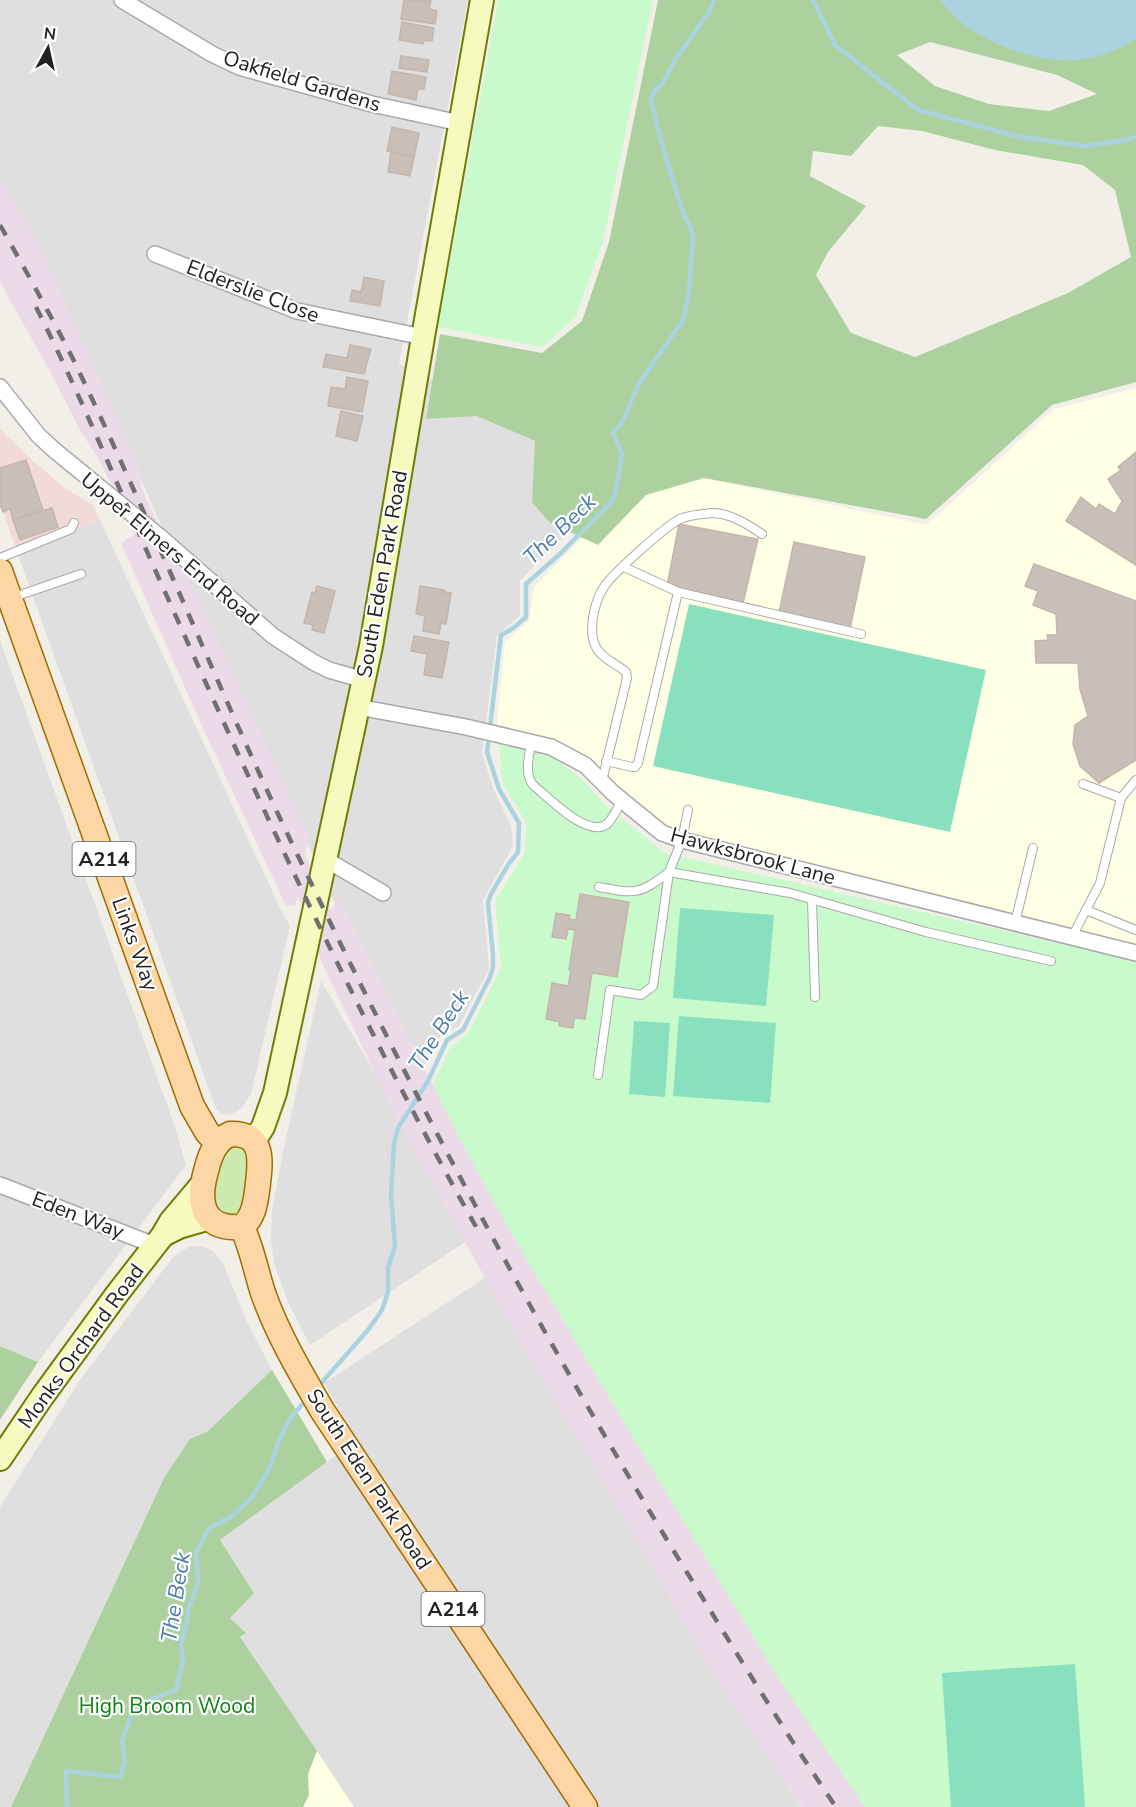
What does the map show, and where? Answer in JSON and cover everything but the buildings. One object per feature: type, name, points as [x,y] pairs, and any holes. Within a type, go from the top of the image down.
[{"type":"main road","name":"South Eden Park Road","points":[[254,1142],[263,1127],[275,1093],[364,680],[482,0]]},
{"type":"main road","name":"Links Way","points":[[0,571],[192,1106],[207,1132],[217,1143]]},
{"type":"main road","points":[[230,1134],[245,1136],[254,1142],[260,1155],[256,1199],[248,1221],[242,1227],[224,1226],[210,1218],[204,1210],[201,1199],[202,1184],[217,1143],[230,1134]]},
{"type":"main road","name":"Monks Orchard Road","points":[[0,1459],[42,1397],[171,1221],[202,1184]]},
{"type":"main road","points":[[159,1240],[179,1227],[210,1218]]},
{"type":"main road","name":"South Eden Park Road","points":[[242,1227],[250,1243],[273,1319],[303,1378],[585,1807]]},
{"type":"street","name":"Oakfield Gardens","points":[[122,0],[212,54],[239,67],[360,101],[460,123]]},
{"type":"street","name":"Elderslie Close","points":[[155,254],[297,312],[423,337]]},
{"type":"street","name":"Upper Elmers End Road","points":[[0,387],[38,435],[74,468],[159,536],[273,636],[294,651],[329,670],[364,680]]},
{"type":"street","name":"Hawksbrook Lane","points":[[358,707],[550,747],[585,765],[662,833],[682,840],[1136,953]]},
{"type":"street","points":[[325,858],[383,892]]},
{"type":"street","name":"Eden Way","points":[[0,1185],[159,1240]]},
{"type":"lane","points":[[602,781],[627,678],[626,672],[603,656],[593,636],[597,602],[604,586],[669,526],[681,518],[713,513],[726,514],[762,534]]},
{"type":"lane","points":[[0,558],[71,530],[74,523]]},
{"type":"lane","points":[[624,567],[678,592],[861,634]]},
{"type":"lane","points":[[9,598],[81,574]]},
{"type":"lane","points":[[606,761],[632,767],[638,763],[678,592]]},
{"type":"lane","points":[[531,743],[529,780],[568,814],[596,829],[605,826],[622,800]]},
{"type":"lane","points":[[1072,937],[1100,882],[1121,798],[1136,780]]},
{"type":"lane","points":[[1083,784],[1121,798]]},
{"type":"lane","points":[[598,1076],[610,990],[641,995],[653,986],[669,872],[682,840],[688,810]]},
{"type":"lane","points":[[1015,923],[1033,848]]},
{"type":"lane","points":[[599,887],[636,892],[647,889],[669,872],[726,880],[812,900],[926,932],[1051,961]]},
{"type":"lane","points":[[812,900],[815,997]]},
{"type":"lane","points":[[1086,910],[1136,930]]},
{"type":"shaded area","points":[[0,0],[468,0],[399,364],[616,462],[611,490],[520,580],[520,615],[497,636],[482,753],[493,788],[511,826],[513,846],[483,900],[489,969],[459,1026],[441,1035],[416,1079],[171,548],[84,349],[0,185]]},
{"type":"shaded area","points":[[0,177],[39,244],[140,469],[141,486],[172,557],[187,573],[309,837],[305,855],[331,911],[338,896],[459,1137],[510,1231],[774,1671],[865,1807],[802,1807],[728,1697],[697,1646],[521,1343],[397,1119],[321,961],[317,949],[320,942],[298,897],[295,905],[286,906],[202,726],[121,543],[134,535],[100,461],[81,432],[0,282]]},
{"type":"shaded area","points":[[1136,388],[1136,957],[685,837],[666,828],[586,759],[552,740],[497,725],[505,642],[529,621],[534,587],[619,501],[628,462],[927,525],[1054,409]]},
{"type":"shaded area","points":[[0,429],[66,489],[92,504],[100,520],[17,552],[0,502]]},
{"type":"shaded area","points":[[100,520],[290,926],[251,1094],[243,1106],[228,1115],[216,1109],[17,552]]},
{"type":"shaded area","points":[[0,640],[175,1127],[186,1165],[38,1362],[0,1346]]},
{"type":"shaded area","points":[[321,981],[471,1238],[310,1345],[288,1302],[274,1263],[271,1240],[272,1211],[283,1152]]},
{"type":"shaded area","points":[[201,1246],[213,1251],[223,1263],[248,1324],[272,1370],[208,1431],[190,1439],[165,1476],[11,1807],[0,1807],[0,1507],[80,1380],[174,1256],[189,1247]]},
{"type":"shaded area","points":[[488,1276],[668,1594],[801,1807],[354,1807],[239,1637],[245,1632],[230,1618],[220,1540],[357,1440],[324,1383]]},
{"type":"shaded area","points":[[317,1751],[354,1807],[270,1807],[288,1794]]},
{"type":"green space","points":[[498,0],[653,0],[603,242],[575,318],[542,347],[438,327]]},
{"type":"green space","points":[[658,0],[946,0],[1136,35],[1136,382],[1052,405],[926,519],[704,478],[646,495],[598,545],[550,523],[532,502],[535,441],[477,416],[426,419],[440,334],[542,353],[582,321],[609,242]],"holes":[[[930,42],[1057,75],[1097,94],[1049,111],[989,104],[935,86],[897,55]],[[878,126],[922,131],[995,150],[1083,165],[1115,190],[1131,257],[1068,293],[915,357],[851,333],[816,275],[828,252],[866,206],[810,176],[813,151],[851,156]]]},
{"type":"green space","points":[[689,604],[986,670],[950,832],[653,766]]},
{"type":"green space","points":[[499,743],[554,758],[583,780],[605,805],[665,853],[1136,961],[1136,1807],[865,1807],[774,1671],[634,1439],[510,1231],[433,1084],[450,1048],[468,1033],[501,968],[495,901],[525,852],[526,822],[502,782]]},
{"type":"green space","points":[[680,908],[774,915],[766,1006],[673,998]]},
{"type":"green space","points":[[679,1016],[776,1023],[770,1103],[673,1096]]},
{"type":"green space","points":[[634,1021],[670,1023],[665,1097],[629,1094]]},
{"type":"green space","points":[[233,1144],[251,1151],[248,1206],[237,1218],[224,1217],[214,1205],[220,1158]]},
{"type":"green space","points":[[0,1346],[38,1362],[0,1420]]},
{"type":"green space","name":"High Broom Wood","points":[[272,1370],[327,1462],[220,1540],[254,1593],[230,1618],[246,1633],[240,1637],[317,1751],[308,1774],[309,1795],[303,1807],[11,1807],[165,1476],[190,1439],[208,1431]]},
{"type":"green space","points":[[1075,1664],[1085,1807],[951,1807],[942,1673]]},
{"type":"water","points":[[941,0],[1136,0],[1136,39],[1091,58],[1058,60],[1040,58],[1020,53],[982,36],[966,26]]},
{"type":"waterway","name":"The Beck","points":[[317,1388],[368,1330],[382,1310],[388,1292],[388,1268],[395,1246],[391,1194],[394,1143],[398,1128],[428,1081],[447,1040],[463,1030],[493,968],[488,903],[508,865],[518,852],[519,823],[499,789],[487,752],[501,635],[526,617],[526,584],[561,553],[612,501],[622,454],[613,432],[622,423],[638,385],[683,320],[689,293],[693,235],[681,206],[651,100],[655,90],[662,84],[675,60],[709,12],[714,0]]},
{"type":"waterway","points":[[813,0],[835,45],[918,110],[1020,137],[1084,146],[1136,137]]},
{"type":"waterway","name":"The Beck","points":[[67,1807],[66,1771],[120,1777],[125,1761],[122,1741],[132,1714],[146,1701],[176,1690],[183,1661],[181,1643],[188,1610],[198,1583],[196,1552],[209,1528],[232,1516],[253,1496],[271,1465],[279,1440],[292,1416],[307,1399]]},
{"type":"railway","points":[[0,225],[73,359],[271,798],[345,953],[439,1137],[538,1319],[642,1499],[764,1698],[836,1807]]},
{"type":"railway","points":[[36,307],[88,417],[242,763],[317,921],[396,1078],[479,1232]]}]
